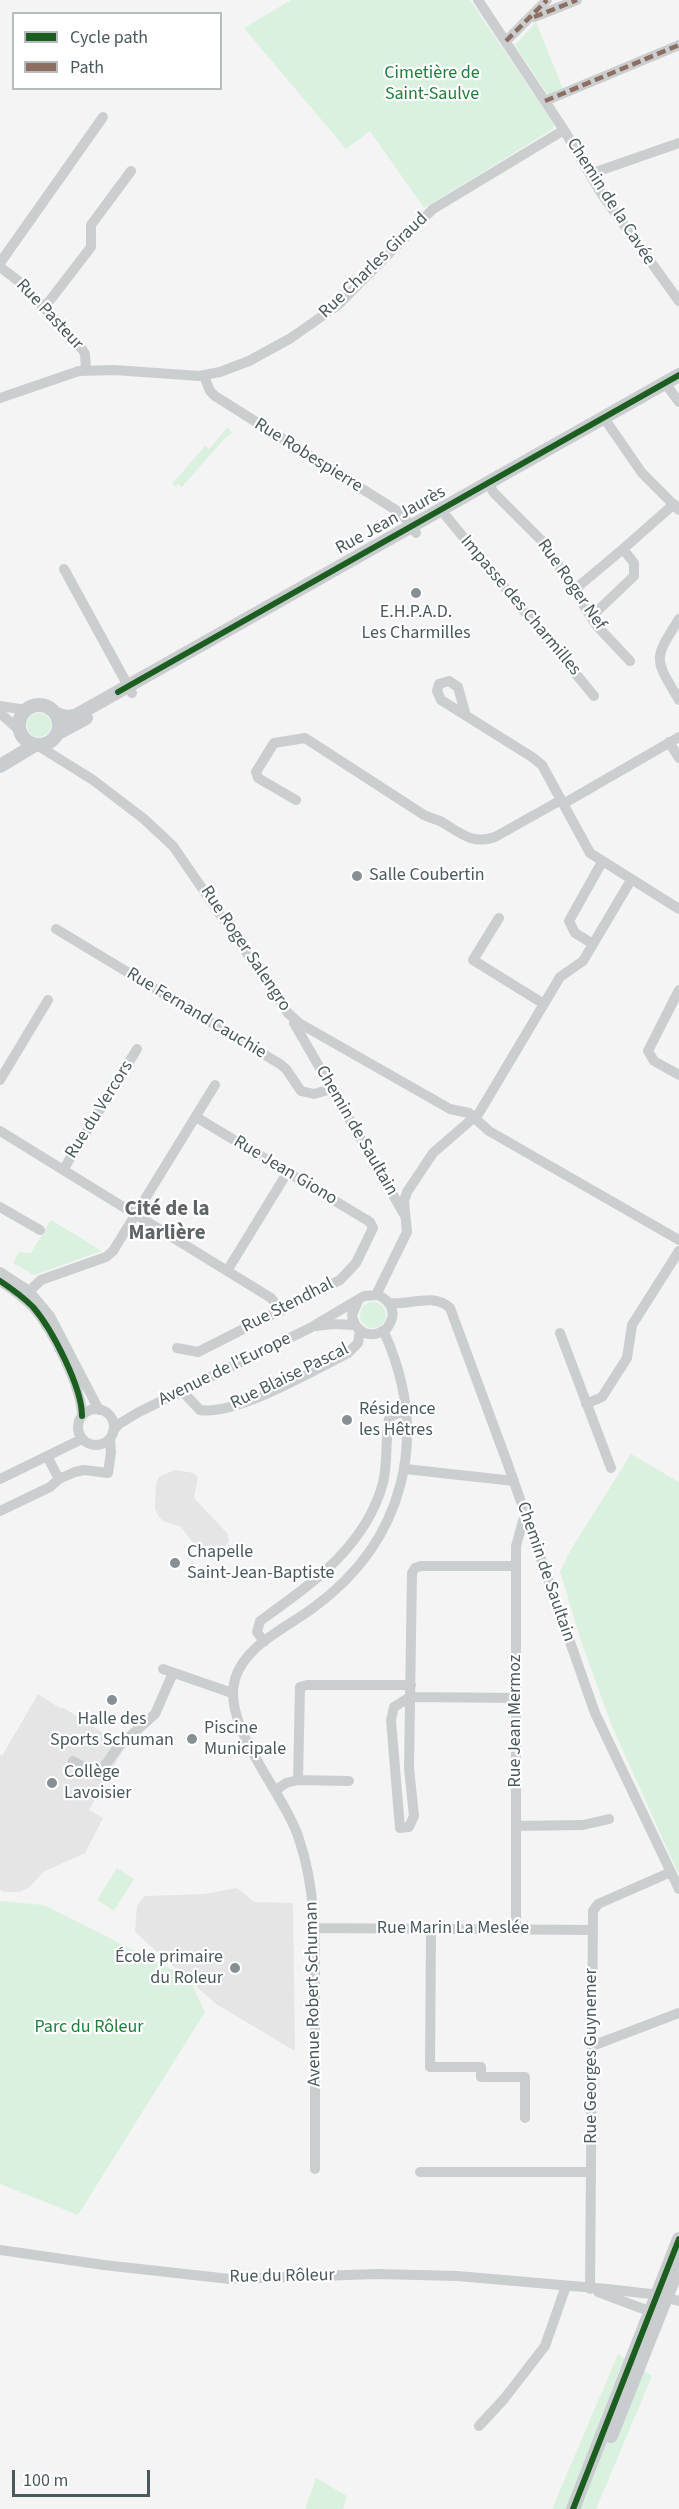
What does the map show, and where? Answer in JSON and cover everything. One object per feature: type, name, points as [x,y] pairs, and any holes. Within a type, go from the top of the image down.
[{"type":"main road","name":"Rue Jean Jaurès","points":[[56,735],[130,689],[671,386],[679,375]]},
{"type":"main road","name":"Rue Jean Jaurès","points":[[414,530],[446,516],[490,487]]},
{"type":"main road","name":"Rue Jean Jaurès","points":[[56,714],[75,716],[130,689]]},
{"type":"main road","points":[[0,757],[16,747],[20,718],[26,710],[34,705],[42,705],[56,714],[59,723],[56,735],[47,744],[36,745],[0,766]]},
{"type":"main road","points":[[20,731],[26,741],[36,745]]},
{"type":"main road","points":[[575,2509],[655,2313],[667,2298],[679,2239]]},
{"type":"main road","points":[[671,2284],[679,2265]]},
{"type":"street","name":"Chemin de la Cavée","points":[[478,0],[654,270],[679,301]]},
{"type":"street","points":[[506,41],[547,0]]},
{"type":"street","points":[[528,20],[576,0]]},
{"type":"street","points":[[545,101],[679,45]]},
{"type":"street","points":[[0,265],[103,117]]},
{"type":"street","name":"Rue Charles Giraud","points":[[0,398],[86,370],[204,376],[249,361],[314,324],[344,299],[430,211],[564,130]]},
{"type":"street","points":[[590,174],[679,143]]},
{"type":"street","points":[[45,308],[90,249],[91,225],[131,171]]},
{"type":"street","name":"Rue Pasteur","points":[[0,265],[21,283],[84,351],[86,370]]},
{"type":"street","name":"Rue Robespierre","points":[[204,376],[212,394],[224,403],[402,514],[414,530]]},
{"type":"street","points":[[671,386],[679,402]]},
{"type":"street","points":[[574,590],[676,507],[642,473],[606,422]]},
{"type":"street","name":"Rue Roger Nef","points":[[490,487],[543,542],[591,617],[630,661]]},
{"type":"street","name":"Impasse des Charmilles","points":[[446,516],[594,696]]},
{"type":"street","points":[[591,617],[634,576],[634,563],[623,549]]},
{"type":"street","points":[[64,569],[130,689]]},
{"type":"street","points":[[679,619],[662,646],[658,657],[662,671],[679,700]]},
{"type":"street","points":[[0,706],[26,710]]},
{"type":"street","points":[[0,713],[20,731]]},
{"type":"street","points":[[466,716],[539,763],[588,850],[602,862],[679,909]]},
{"type":"street","points":[[56,735],[56,750],[63,760]]},
{"type":"street","points":[[296,800],[258,778],[256,772],[273,743],[305,738],[424,815],[440,821],[471,839],[483,840],[495,837],[562,802],[674,739],[679,758]]},
{"type":"street","name":"Rue Roger Salengro","points":[[36,745],[63,760],[139,815],[173,846],[288,1013],[299,1023],[455,1110],[475,1118]]},
{"type":"street","points":[[593,944],[575,933],[569,921],[602,862]]},
{"type":"street","points":[[406,1217],[404,1201],[407,1192],[433,1153],[475,1118],[560,977],[580,964],[631,880]]},
{"type":"street","points":[[499,918],[473,960],[544,1004]]},
{"type":"street","name":"Rue Fernand Cauchie","points":[[56,929],[280,1064],[301,1091],[314,1094],[331,1089]]},
{"type":"street","points":[[679,990],[648,1051],[654,1061],[679,1075]]},
{"type":"street","points":[[0,1080],[48,1000]]},
{"type":"street","points":[[288,1013],[309,1048]]},
{"type":"street","name":"Chemin de Saultain","points":[[322,1037],[313,1040],[309,1048],[406,1217],[408,1227],[405,1236],[376,1295]]},
{"type":"street","name":"Rue du Vercors","points":[[63,1170],[137,1049]]},
{"type":"street","points":[[26,1294],[41,1280],[109,1255],[216,1085]]},
{"type":"street","points":[[450,1137],[455,1125],[455,1110],[472,1109],[485,1103]]},
{"type":"street","name":"Rue Jean Giono","points":[[196,1117],[373,1226]]},
{"type":"street","points":[[475,1118],[489,1131],[679,1240]]},
{"type":"street","points":[[0,1131],[271,1298],[281,1311]]},
{"type":"street","points":[[227,1271],[287,1173]]},
{"type":"street","points":[[391,1190],[397,1194],[407,1192]]},
{"type":"street","points":[[0,1207],[40,1230]]},
{"type":"street","name":"Rue Stendhal","points":[[177,1348],[198,1352],[329,1286],[349,1272],[359,1258],[372,1233],[373,1226]]},
{"type":"street","points":[[586,1404],[602,1397],[627,1358],[632,1325],[679,1251]]},
{"type":"street","points":[[0,1272],[54,1322],[102,1411],[113,1422],[108,1473],[79,1471],[59,1479],[50,1487],[0,1511]]},
{"type":"street","points":[[0,1281],[26,1294],[56,1342],[80,1393],[82,1416],[78,1426],[82,1439]]},
{"type":"street","points":[[376,1295],[389,1303],[392,1320],[384,1332],[372,1335],[358,1328],[352,1312],[364,1296],[376,1295]]},
{"type":"street","name":"Chemin de Saultain","points":[[389,1303],[433,1300],[450,1308],[514,1481],[601,1729],[679,1888]]},
{"type":"street","name":"Avenue de l'Europe","points":[[112,1434],[119,1424],[139,1412],[310,1328],[358,1301]]},
{"type":"street","name":"Avenue de l'Europe","points":[[310,1328],[333,1324],[358,1328]]},
{"type":"street","name":"Rue Blaise Pascal","points":[[182,1391],[200,1410],[209,1411],[233,1406],[348,1353],[358,1343],[358,1328]]},
{"type":"street","points":[[73,1761],[98,1776],[119,1746],[156,1714],[168,1671],[232,1693],[240,1665],[264,1642],[340,1587],[371,1552],[393,1508],[405,1469],[407,1437],[406,1411],[396,1364],[384,1332]]},
{"type":"street","points":[[560,1333],[611,1468]]},
{"type":"street","points":[[82,1416],[89,1411],[102,1411]]},
{"type":"street","name":"Avenue de l'Europe","points":[[102,1411],[139,1412]]},
{"type":"street","points":[[264,1642],[257,1632],[260,1621],[327,1571],[354,1540],[371,1510],[382,1483],[388,1419],[406,1411]]},
{"type":"street","points":[[0,1479],[82,1439],[96,1445],[104,1443],[112,1434]]},
{"type":"street","points":[[47,1456],[59,1479]]},
{"type":"street","points":[[405,1469],[514,1481]]},
{"type":"street","name":"Rue Jean Mermoz","points":[[516,1929],[516,1566],[517,1538],[525,1514]]},
{"type":"street","points":[[354,1540],[371,1552]]},
{"type":"street","points":[[516,1566],[420,1566],[413,1570],[410,1697],[409,1768],[414,1816],[411,1825],[404,1829],[399,1825],[391,1716],[394,1707],[410,1697],[516,1698]]},
{"type":"street","points":[[298,1780],[300,1687],[307,1685],[411,1685]]},
{"type":"street","name":"Avenue Robert Schuman","points":[[232,1693],[237,1723],[294,1826],[303,1850],[311,1888],[315,1928],[315,2169]]},
{"type":"street","points":[[276,1790],[286,1783],[298,1780],[349,1781]]},
{"type":"street","points":[[516,1826],[583,1825],[609,1818]]},
{"type":"street","name":"Rue Georges Guynemer","points":[[590,2289],[593,1911],[598,1904],[671,1872]]},
{"type":"street","name":"Rue Marin La Meslée","points":[[315,1928],[592,1930]]},
{"type":"street","points":[[431,1929],[430,2067],[481,2067],[481,2077],[525,2077],[525,2118]]},
{"type":"street","points":[[592,2046],[679,2013]]},
{"type":"street","points":[[420,2172],[591,2172]]},
{"type":"street","name":"Rue du Rôleur","points":[[0,2250],[104,2265],[230,2279],[415,2275],[500,2279],[667,2298]]},
{"type":"street","points":[[479,2426],[504,2400],[542,2351],[549,2338],[566,2286]]},
{"type":"street","name":"Rue du Rôleur","points":[[590,2289],[655,2313]]},
{"type":"shaded area","points":[[175,1470],[194,1473],[198,1477],[194,1498],[227,1533],[229,1541],[223,1550],[214,1553],[194,1544],[181,1527],[163,1521],[159,1517],[155,1509],[156,1483],[160,1476]]},
{"type":"shaded area","name":"Collège Lavoisier","points":[[38,1694],[125,1747],[89,1810],[103,1818],[85,1853],[43,1872],[30,1887],[20,1892],[4,1892],[0,1890],[0,1755],[2,1756]]},
{"type":"shaded area","name":"École primaire du Roleur","points":[[237,1888],[254,1902],[293,1903],[295,2051],[216,2004],[135,1932],[137,1906],[145,1896],[204,1894]]},
{"type":"green space","name":"Cimetière de Saint-Saulve","points":[[291,0],[470,0],[554,124],[553,129],[424,208],[370,131],[346,149],[244,28]]},
{"type":"green space","points":[[536,22],[563,89],[548,95],[515,45]]},
{"type":"green space","points":[[228,427],[232,433],[182,487],[177,484],[180,490],[172,484],[205,446],[209,449]]},
{"type":"green space","points":[[39,713],[48,716],[51,725],[48,734],[39,737],[30,734],[27,725],[30,716]]},
{"type":"green space","points":[[51,1220],[102,1251],[34,1275],[13,1263],[19,1252],[31,1253]]},
{"type":"green space","points":[[373,1302],[382,1306],[386,1315],[382,1324],[373,1328],[364,1324],[360,1315],[364,1306]]},
{"type":"green space","points":[[631,1454],[679,1482],[679,1875],[613,1729],[581,1641],[560,1571],[570,1551]]},
{"type":"green space","points":[[117,1868],[134,1879],[114,1911],[97,1900]]},
{"type":"green space","name":"Parc du Rôleur","points":[[0,1901],[44,1905],[189,1978],[205,2012],[78,2215],[0,2184]]},
{"type":"green space","points":[[618,2354],[652,2376],[596,2509],[552,2509]]},
{"type":"green space","points":[[316,2478],[347,2496],[343,2509],[305,2509]]},
{"type":"marked path","points":[[506,41],[547,0]]},
{"type":"marked path","points":[[534,17],[577,0]]},
{"type":"marked path","points":[[545,101],[679,45]]},
{"type":"cycle path","points":[[118,692],[679,375]]},
{"type":"cycle path","points":[[0,1281],[33,1307],[49,1329],[72,1375],[81,1404],[82,1416]]},
{"type":"cycle path","points":[[573,2509],[679,2239]]},
{"type":"place","name":"E.H.P.A.D. Les Charmilles","points":[[416,593]]},
{"type":"place","name":"Salle Coubertin","points":[[357,876]]},
{"type":"place","name":"Résidence les Hêtres","points":[[347,1420]]},
{"type":"place","name":"Chapelle Saint-Jean-Baptiste","points":[[175,1563]]},
{"type":"place","name":"Halle des Sports Schuman","points":[[112,1700]]},
{"type":"place","name":"Piscine Municipale","points":[[192,1739]]},
{"type":"place","name":"Collège Lavoisier","points":[[52,1783]]},
{"type":"place","name":"École primaire du Roleur","points":[[235,1968]]},
{"type":"district","name":"Cité de la Marlière","points":[[167,1222]]}]
